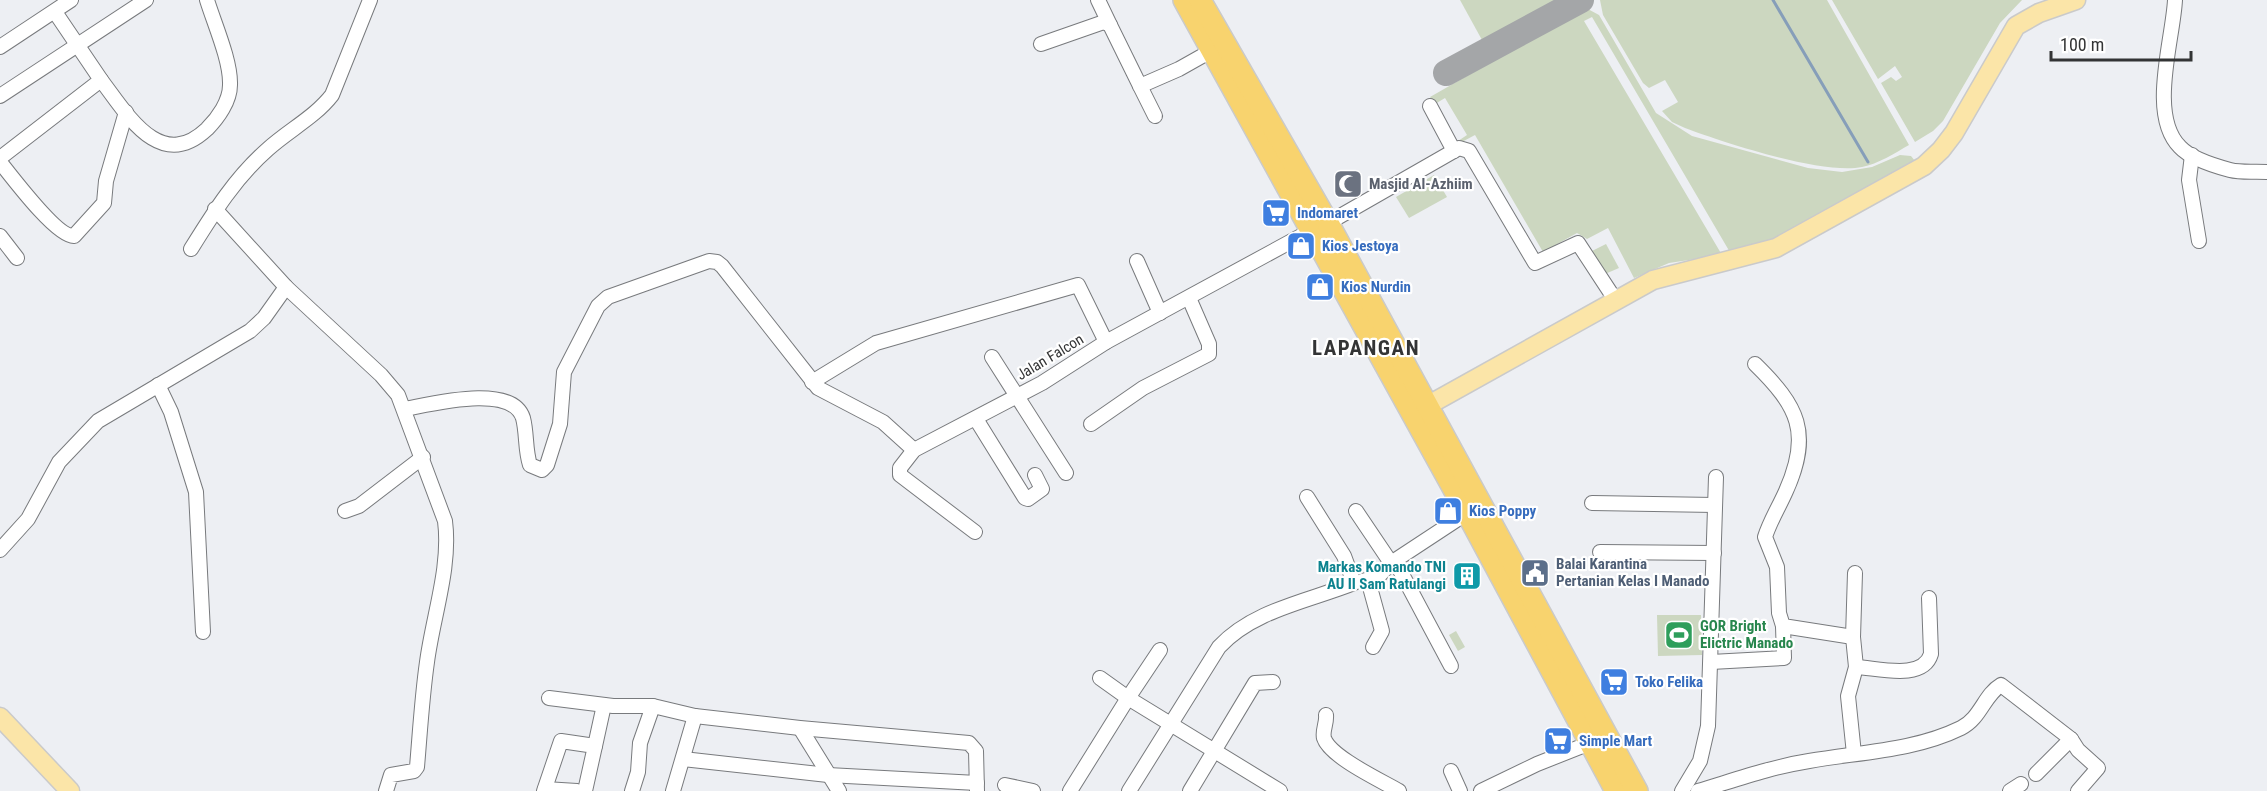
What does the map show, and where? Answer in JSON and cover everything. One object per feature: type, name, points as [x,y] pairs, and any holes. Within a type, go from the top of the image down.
[{"type":"highway","points":[[1184,0],[1211,51],[1320,226]]},
{"type":"highway","points":[[1200,0],[1516,587],[1636,791]]},
{"type":"highway","points":[[1419,410],[1467,513],[1516,587],[1590,743],[1617,791]]},
{"type":"main road","points":[[1419,410],[1616,301],[1673,273],[1776,248],[1924,166],[1941,150],[1954,132],[2016,26],[2038,13],[2076,0]]},
{"type":"main road","points":[[0,717],[70,791]]},
{"type":"street","points":[[0,47],[71,0]]},
{"type":"street","points":[[0,96],[146,0]]},
{"type":"street","points":[[55,12],[101,80],[126,112],[144,133],[159,143],[169,145],[193,139],[213,122],[223,108],[230,85],[207,0]]},
{"type":"street","points":[[191,249],[215,209],[245,171],[289,131],[323,107],[333,95],[369,0]]},
{"type":"street","points":[[1098,0],[1155,116]]},
{"type":"street","points":[[2175,0],[2164,79],[2166,112],[2172,138],[2182,149],[2192,155],[2231,170],[2267,172]]},
{"type":"street","points":[[1041,44],[1104,22],[1110,26]]},
{"type":"street","points":[[1140,86],[1179,69],[1211,51]]},
{"type":"street","points":[[0,158],[101,80]]},
{"type":"street","points":[[1430,106],[1454,151],[1459,148],[1469,151],[1535,263],[1578,243],[1616,301]]},
{"type":"street","points":[[0,162],[49,219],[66,235],[74,236],[104,202],[106,181],[126,112]]},
{"type":"street","name":"Jalan Falcon","points":[[914,450],[976,419],[1106,342],[1454,151]]},
{"type":"street","points":[[2192,155],[2189,180],[2199,241]]},
{"type":"street","points":[[215,209],[286,287],[381,375],[398,395],[439,500],[446,538],[436,616],[427,660],[417,767],[414,771],[391,775],[386,791]]},
{"type":"street","points":[[0,236],[17,258]]},
{"type":"street","points":[[405,409],[454,400],[495,399],[512,403],[522,418],[530,465],[542,470],[547,465],[560,424],[564,372],[598,306],[608,297],[709,261],[717,262],[812,382],[828,395],[883,422],[914,450],[900,468],[900,475],[975,532]]},
{"type":"street","points":[[1137,261],[1160,313]]},
{"type":"street","points":[[812,382],[876,343],[1078,285],[1106,342]]},
{"type":"street","points":[[0,550],[28,519],[59,462],[79,439],[98,422],[250,331],[264,318],[286,287]]},
{"type":"street","points":[[1091,424],[1143,388],[1209,354],[1209,344],[1189,298]]},
{"type":"street","points":[[992,357],[1019,395],[1066,473]]},
{"type":"street","points":[[1711,662],[1785,657],[1783,626],[1779,612],[1777,567],[1765,537],[1795,467],[1800,450],[1800,435],[1787,399],[1755,363]]},
{"type":"street","points":[[159,385],[171,412],[196,492],[203,632]]},
{"type":"street","points":[[976,419],[1024,498],[1028,499],[1042,489],[1035,475]]},
{"type":"street","points":[[345,511],[359,506],[423,457]]},
{"type":"street","points":[[1682,791],[1704,748],[1711,662],[1716,477]]},
{"type":"street","points":[[1306,497],[1344,556],[1354,582]]},
{"type":"street","points":[[1592,502],[1715,505]]},
{"type":"street","points":[[1356,511],[1393,562],[1451,666]]},
{"type":"street","points":[[1129,791],[1169,724],[1219,646],[1228,636],[1271,612],[1384,573],[1393,562],[1467,513]]},
{"type":"street","points":[[1600,552],[1714,552]]},
{"type":"street","points":[[1854,754],[1848,696],[1856,667],[1853,637],[1855,573]]},
{"type":"street","points":[[1368,580],[1382,631],[1373,647]]},
{"type":"street","points":[[1856,667],[1910,670],[1922,668],[1928,662],[1931,654],[1929,598]]},
{"type":"street","points":[[1783,626],[1853,637]]},
{"type":"street","points":[[1070,791],[1160,650]]},
{"type":"street","points":[[1100,678],[1169,724],[1280,791]]},
{"type":"street","points":[[1190,791],[1255,683],[1274,682]]},
{"type":"street","points":[[1698,791],[1768,770],[1902,747],[1963,727],[1974,720],[2001,685],[2071,739],[2078,750],[2098,768],[2078,791]]},
{"type":"street","points":[[549,698],[603,705],[653,706],[695,716],[800,729],[969,743],[976,751],[977,787],[829,775],[683,759]]},
{"type":"street","points":[[585,791],[603,705]]},
{"type":"street","points":[[632,791],[638,772],[640,742],[653,706]]},
{"type":"street","points":[[1326,715],[1324,733],[1329,746],[1349,761],[1399,791]]},
{"type":"street","points":[[673,791],[695,716]]},
{"type":"street","points":[[800,729],[838,791]]},
{"type":"street","points":[[2036,774],[2071,739]]},
{"type":"street","points":[[577,791],[544,790],[561,741],[596,746]]},
{"type":"street","points":[[1481,791],[1537,764],[1590,743]]},
{"type":"street","points":[[1451,771],[1460,791]]},
{"type":"street","points":[[1005,785],[1033,791]]},
{"type":"green space","points":[[1460,0],[1559,0],[1487,41],[1482,40]]},
{"type":"green space","points":[[1600,0],[1827,0],[1909,145],[1868,166],[1845,168],[1824,166],[1748,149],[1672,122],[1662,111],[1678,102],[1665,80],[1649,88],[1643,83],[1603,15]]},
{"type":"green space","points":[[1832,0],[2022,0],[2000,23],[1943,121],[1933,131],[1915,142],[1881,83],[1891,77],[1896,81],[1902,77],[1895,66],[1878,79]]},
{"type":"green space","points":[[1586,8],[1599,15],[1656,113],[1692,136],[1808,168],[1842,172],[1872,167],[1900,155],[1911,156],[1915,161],[1774,243],[1731,254],[1592,17],[1584,21],[1722,255],[1669,263],[1634,278],[1608,228],[1587,239],[1577,233],[1543,252],[1475,135],[1460,143],[1458,141],[1467,135],[1445,98],[1435,104],[1430,97]]},
{"type":"green space","points":[[1434,175],[1447,197],[1409,218],[1396,197]]},
{"type":"green space","points":[[1606,244],[1619,268],[1605,274],[1592,251]]},
{"type":"green space","name":"GOR Bright Elictric Manado","points":[[1657,615],[1701,615],[1702,655],[1658,656]]},
{"type":"green space","points":[[1456,631],[1465,647],[1458,651],[1449,635]]},
{"type":"waterway","points":[[1773,0],[1868,162]]},
{"type":"taxiway","points":[[1446,73],[1581,0]]},
{"type":"place","name":"Masjid Al-Azhiim","points":[[1348,184]]},
{"type":"place","name":"Indomaret","points":[[1276,213]]},
{"type":"place","name":"Kios Jestoya","points":[[1301,246]]},
{"type":"place","name":"Kios Nurdin","points":[[1320,287]]},
{"type":"place","name":"Kios Poppy","points":[[1448,511]]},
{"type":"place","name":"Balai Karantina Pertanian Kelas I Manado","points":[[1535,573]]},
{"type":"place","name":"Markas Komando TNI AU II Sam Ratulangi","points":[[1467,576]]},
{"type":"place","name":"GOR Bright Elictric Manado","points":[[1679,635]]},
{"type":"place","name":"Toko Felika","points":[[1614,682]]},
{"type":"place","name":"Simple Mart","points":[[1558,741]]},
{"type":"district","name":"LAPANGAN","points":[[1366,348]]}]
